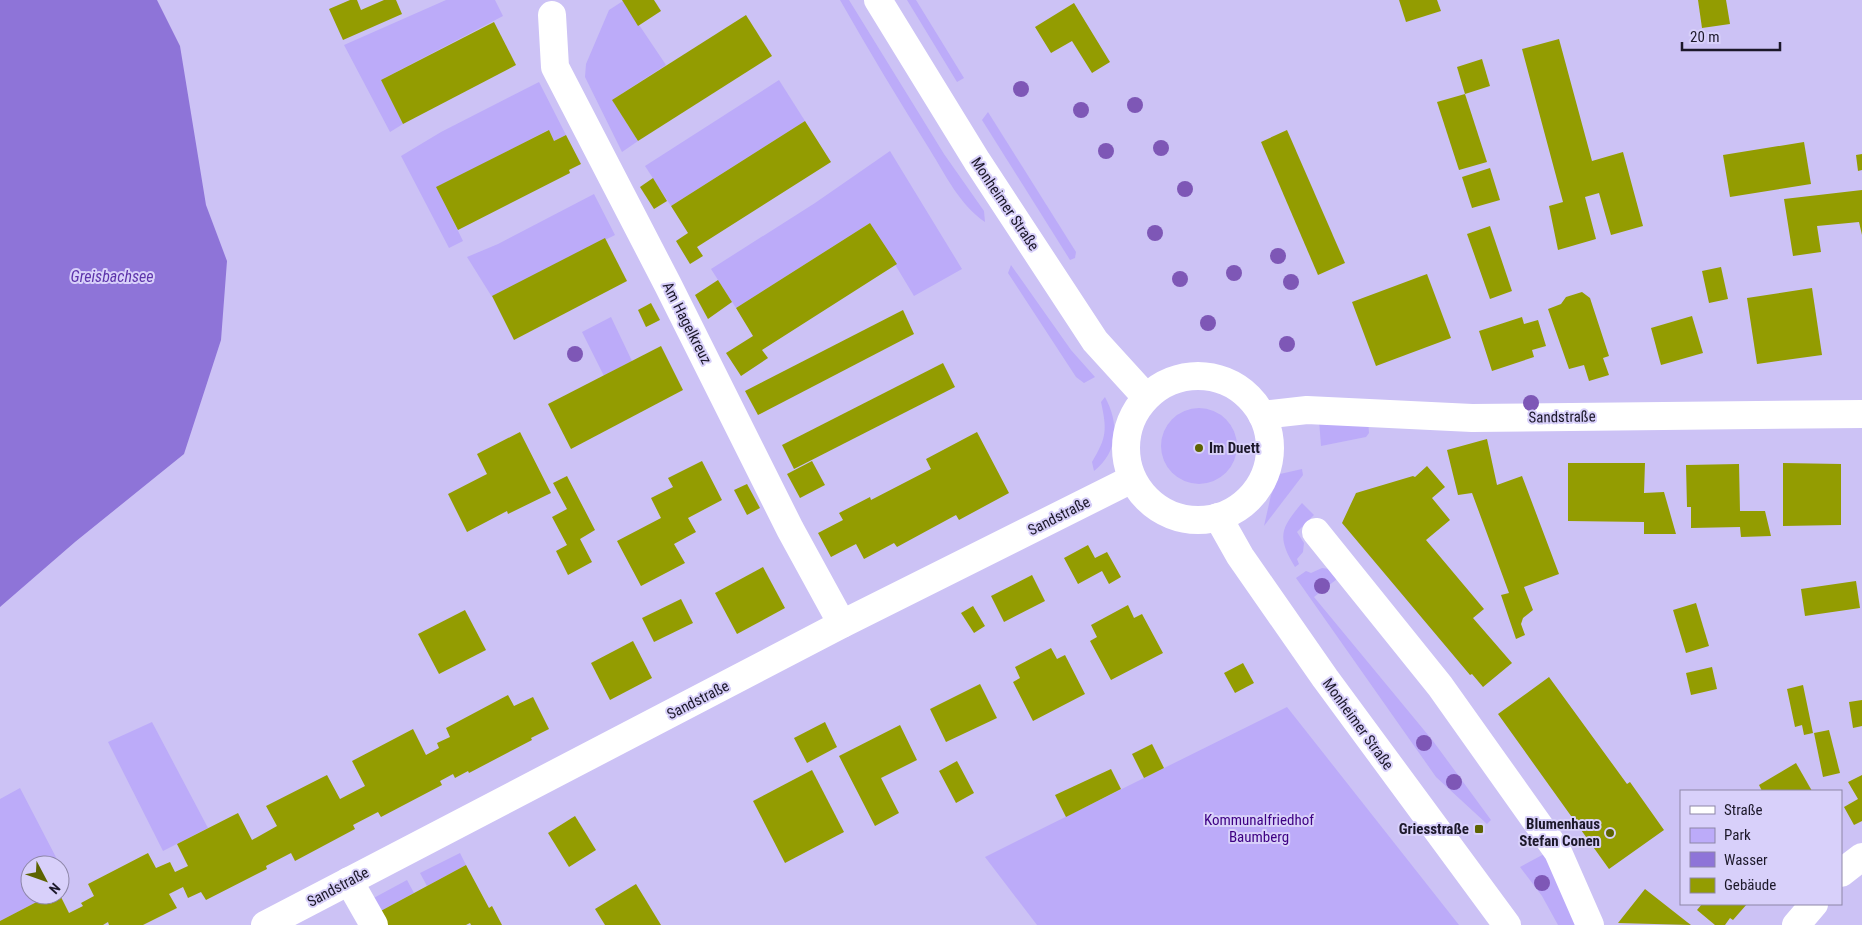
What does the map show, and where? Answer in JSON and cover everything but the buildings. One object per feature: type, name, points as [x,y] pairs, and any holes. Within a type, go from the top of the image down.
[{"type":"street","name":"Monheimer Straße","points":[[878,0],[977,161],[1096,341],[1146,398]]},
{"type":"street","name":"Am Hagelkreuz","points":[[552,15],[555,67],[668,285],[790,529],[842,624]]},
{"type":"street","points":[[1202,376],[1221,380],[1239,389],[1254,402],[1262,415],[1268,430],[1269,460],[1263,479],[1252,496],[1237,509],[1218,517],[1202,520],[1184,520],[1168,514],[1154,505],[1141,493],[1132,479],[1127,462],[1126,445],[1129,427],[1136,411],[1146,398],[1163,385],[1181,378],[1202,376]]},
{"type":"street","name":"Sandstraße","points":[[1262,415],[1307,410],[1472,418],[1862,414]]},
{"type":"street","name":"Sandstraße","points":[[265,925],[842,624],[1132,479]]},
{"type":"street","name":"Monheimer Straße","points":[[1218,517],[1240,556],[1319,670],[1507,925]]},
{"type":"street","points":[[1316,532],[1440,686],[1558,852],[1590,925]]},
{"type":"street","points":[[1842,872],[1862,857]]},
{"type":"street","points":[[349,881],[374,925]]},
{"type":"street","points":[[1796,925],[1813,905]]},
{"type":"green space","points":[[446,0],[495,0],[503,16],[381,80],[403,124],[390,132],[344,45]]},
{"type":"green space","points":[[840,0],[849,0],[944,154],[984,211],[985,222],[968,207],[954,189],[884,76]]},
{"type":"green space","points":[[907,0],[916,0],[964,78],[957,82]]},
{"type":"green space","points":[[623,1],[666,65],[612,100],[638,141],[622,152],[585,77],[586,64],[609,10]]},
{"type":"green space","points":[[779,80],[805,121],[671,206],[645,166]]},
{"type":"green space","points":[[539,82],[566,135],[554,141],[548,130],[437,188],[463,241],[449,248],[401,156],[441,132]]},
{"type":"green space","points":[[988,112],[1076,252],[1075,258],[1070,260],[982,120]]},
{"type":"green space","points":[[890,151],[962,269],[914,296],[870,223],[736,308],[711,269],[815,203]]},
{"type":"green space","points":[[594,194],[615,235],[492,297],[467,257],[498,244]]},
{"type":"green space","points":[[1011,265],[1071,350],[1095,377],[1084,383],[1076,377],[1008,273]]},
{"type":"green space","points":[[611,317],[632,361],[604,376],[582,332]]},
{"type":"green space","points":[[1105,397],[1113,417],[1114,436],[1108,455],[1094,471],[1092,462],[1101,446],[1105,427],[1101,402]]},
{"type":"green space","points":[[1192,408],[1206,408],[1220,414],[1231,425],[1237,439],[1234,461],[1226,473],[1206,484],[1192,484],[1178,478],[1167,467],[1161,453],[1161,439],[1167,425],[1178,414]]},
{"type":"green space","points":[[1319,420],[1368,421],[1369,433],[1366,437],[1321,446]]},
{"type":"green space","points":[[1302,469],[1303,475],[1264,526],[1271,495],[1280,474]]},
{"type":"green space","points":[[1302,503],[1314,515],[1297,532],[1304,543],[1303,552],[1297,559],[1299,564],[1295,567],[1285,548],[1284,534],[1289,520]]},
{"type":"green space","points":[[1322,568],[1330,569],[1337,579],[1314,597],[1433,741],[1491,820],[1487,824],[1436,777],[1296,578],[1306,571],[1311,573]]},
{"type":"green space","name":"Kommunalfriedhof Baumberg","points":[[1287,707],[1459,925],[1037,925],[985,857]]},
{"type":"green space","points":[[152,722],[208,828],[163,851],[108,742]]},
{"type":"green space","points":[[20,788],[55,855],[20,855],[20,905],[31,905],[0,921],[0,799]]},
{"type":"green space","points":[[460,853],[466,865],[427,886],[420,873]]},
{"type":"green space","points":[[1546,853],[1578,925],[1558,925],[1542,896],[1520,867]]},
{"type":"green space","points":[[407,880],[414,893],[377,913],[370,900]]},
{"type":"water","name":"Greisbachsee","points":[[0,0],[157,0],[180,46],[206,205],[227,261],[221,340],[184,454],[75,542],[0,607]]},
{"type":"place","name":"Im Duett","points":[[1199,448]]},
{"type":"place","name":"Griesstraße","points":[[1479,829]]},
{"type":"place","name":"Blumenhaus Stefan Conen","points":[[1610,833]]}]
